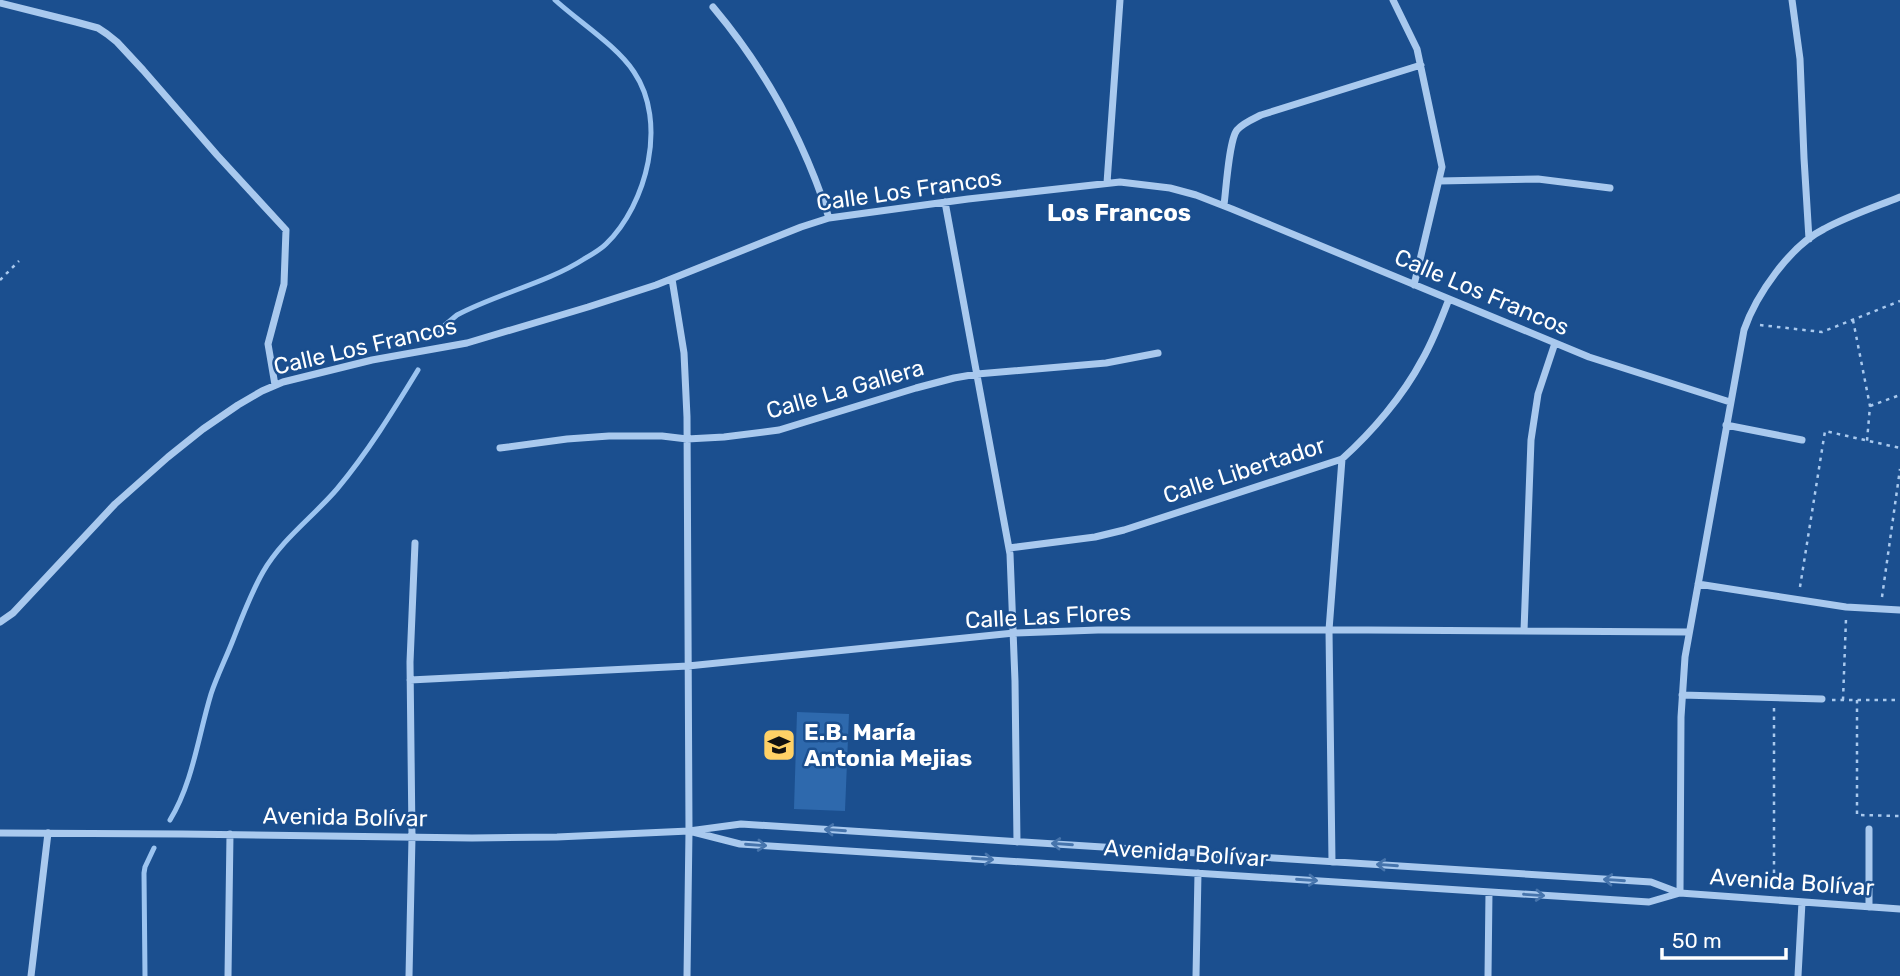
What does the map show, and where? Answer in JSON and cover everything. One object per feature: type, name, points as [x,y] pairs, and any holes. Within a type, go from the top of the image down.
[{"type":"street","points":[[1107,183],[1120,0]]},
{"type":"street","points":[[1393,0],[1422,65],[1442,167],[1414,285]]},
{"type":"street","points":[[1792,0],[1800,59],[1810,239]]},
{"type":"street","points":[[0,3],[98,28],[107,34],[126,51],[286,230],[284,284],[268,344],[275,385]]},
{"type":"street","points":[[713,7],[756,62],[795,131],[817,179],[829,218]]},
{"type":"street","points":[[1224,205],[1232,142],[1237,130],[1242,126],[1261,115],[1422,65]]},
{"type":"street","points":[[1439,181],[1538,179],[1610,188]]},
{"type":"street","name":"Calle Los Francos","points":[[0,622],[13,613],[116,504],[168,457],[202,429],[275,385],[372,360],[467,343],[588,307],[672,279],[829,218],[945,202],[1107,183],[1170,188],[1224,205],[1625,370],[1730,402]]},
{"type":"street","points":[[1681,893],[1682,695],[1685,657],[1746,324],[1761,293],[1781,267],[1810,239],[1822,230],[1900,197]]},
{"type":"street","points":[[945,202],[1009,548],[1014,633],[1017,842]]},
{"type":"street","points":[[672,279],[684,353],[687,439],[687,976]]},
{"type":"street","name":"Calle Libertador","points":[[1009,548],[1085,539],[1124,530],[1342,459],[1377,423],[1408,382],[1422,360],[1449,299]]},
{"type":"street","points":[[1524,631],[1531,440],[1538,394],[1555,343]]},
{"type":"street","name":"Calle La Gallera","points":[[500,449],[610,436],[687,439],[779,430],[916,388],[976,374],[1106,363],[1158,353]]},
{"type":"street","points":[[1726,425],[1802,440]]},
{"type":"street","points":[[1332,862],[1329,630],[1342,459]]},
{"type":"street","points":[[410,976],[410,680],[415,542]]},
{"type":"street","points":[[1698,584],[1846,607],[1900,610]]},
{"type":"street","name":"Calle Las Flores","points":[[410,680],[688,666],[1014,633],[1098,630],[1689,632]]},
{"type":"street","points":[[1682,695],[1822,699]]},
{"type":"street","name":"Avenida Bolívar","points":[[0,833],[557,837],[689,831],[741,824],[1651,882],[1681,893],[1900,909]]},
{"type":"street","points":[[1869,829],[1869,906]]},
{"type":"street","name":"Avenida Bolívar","points":[[689,831],[740,844],[1649,902],[1681,893]]},
{"type":"street","points":[[31,976],[48,833]]},
{"type":"street","points":[[228,976],[230,834]]},
{"type":"street","points":[[1196,976],[1198,873]]},
{"type":"street","points":[[1488,976],[1489,892]]},
{"type":"street","points":[[1798,976],[1802,902]]},
{"type":"path","points":[[0,280],[19,261]]},
{"type":"path","points":[[1746,324],[1822,332],[1900,301]]},
{"type":"path","points":[[1853,320],[1870,406],[1867,441]]},
{"type":"path","points":[[1870,406],[1900,395]]},
{"type":"path","points":[[1798,600],[1825,431],[1900,448]]},
{"type":"path","points":[[1880,609],[1900,469]]},
{"type":"path","points":[[1843,700],[1846,607]]},
{"type":"path","points":[[1774,698],[1774,900]]},
{"type":"path","points":[[1822,699],[1900,700]]},
{"type":"path","points":[[1857,700],[1857,815],[1900,816]]},
{"type":"shaded area","points":[[797,712],[849,714],[845,811],[794,809]]},
{"type":"waterway","points":[[439,335],[445,325],[457,315],[554,275],[601,248],[620,227],[642,185],[651,138],[650,114],[644,92],[627,62],[555,0]]},
{"type":"waterway","points":[[170,820],[190,775],[213,687],[263,572],[279,549],[348,475],[380,431],[418,370]]},
{"type":"waterway","points":[[145,976],[144,873],[154,848]]},
{"type":"place","name":"E.B. María Antonia Mejias","points":[[779,745]]},
{"type":"district","name":"Los Francos","points":[[1119,213]]}]
